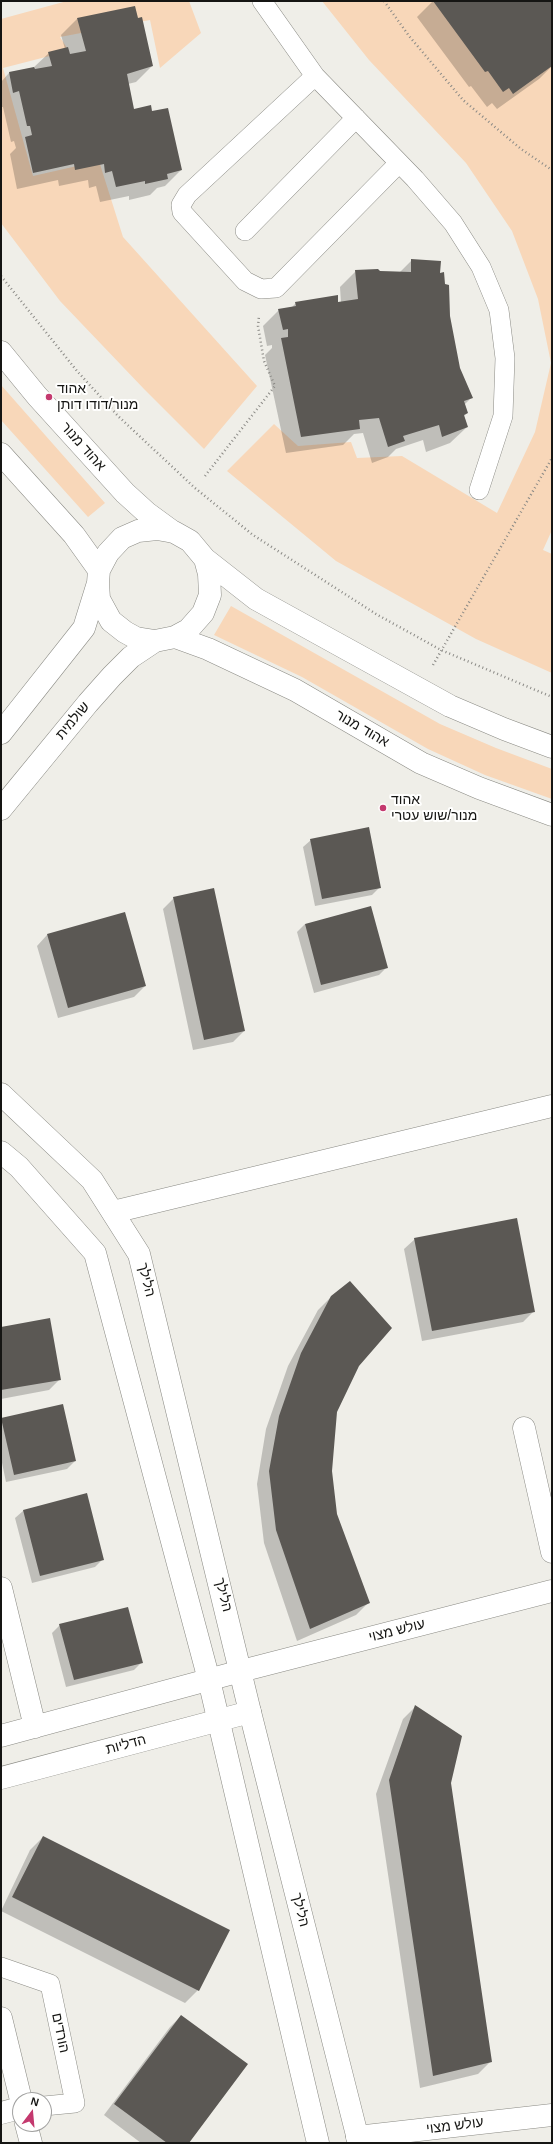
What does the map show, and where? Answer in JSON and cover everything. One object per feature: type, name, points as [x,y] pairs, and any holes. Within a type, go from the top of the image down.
[{"type":"street","name":"אהוד מנור","points":[[1,352],[37,396],[119,488],[147,513],[174,532]]},
{"type":"street","points":[[1,454],[74,535],[98,576],[100,599],[112,621],[125,632],[136,638],[165,639],[188,630],[203,613],[210,595],[209,574],[205,559]]},
{"type":"street","points":[[1,733],[84,628],[98,576],[108,553],[122,538],[138,531],[157,528],[174,532],[190,541],[205,559],[256,598],[450,706],[504,729],[552,747]]},
{"type":"street","name":"אהוד מנור","points":[[165,639],[208,649],[295,690],[421,763],[480,788],[552,815]]},
{"type":"street","name":"שולמית","points":[[1,809],[97,692],[131,657],[165,639]]},
{"type":"street","name":"הלילך","points":[[1,1094],[92,1180],[139,1254],[250,1712],[358,2140]]},
{"type":"street","points":[[113,1212],[552,1106]]},
{"type":"street","points":[[1,1152],[19,1167],[95,1253],[209,1680],[318,2143]]},
{"type":"street","points":[[524,1428],[552,1552]]},
{"type":"street","points":[[1,1588],[35,1727]]},
{"type":"street","name":"עולש מצוי","points":[[241,1671],[552,1591]]},
{"type":"street","points":[[1,1736],[241,1671]]},
{"type":"street","name":"הדליות","points":[[1,1778],[250,1712]]},
{"type":"street","points":[[1,2018],[19,2092]]},
{"type":"street","points":[[1,2113],[12,2110]]},
{"type":"street","name":"עולש מצוי","points":[[358,2140],[552,2115]]},
{"type":"street","points":[[28,2132],[31,2143]]},
{"type":"lane","points":[[262,1],[315,76],[399,163],[453,223],[481,266],[499,310],[505,358],[502,416],[480,490]]},
{"type":"lane","points":[[315,76],[187,195],[181,205],[182,212],[246,281],[261,289],[276,288],[399,163]]},
{"type":"lane","points":[[245,231],[356,118]]},
{"type":"lane","name":"הורדים","points":[[1,1967],[50,1984],[75,2103],[52,2105]]},
{"type":"path","points":[[384,1],[409,36],[464,100],[520,149],[552,170]]},
{"type":"path","points":[[1,276],[77,371],[119,417],[195,488],[253,534],[376,614],[442,650],[552,697]]},
{"type":"path","points":[[205,476],[276,386],[264,361],[258,326],[261,289]]},
{"type":"path","points":[[419,688],[552,458]]},
{"type":"shaded area","points":[[67,1],[189,1],[201,33],[160,68],[150,20],[60,37],[69,51],[3,68],[33,176],[99,161],[123,237],[257,386],[204,449],[60,301],[1,223],[1,19]]},
{"type":"shaded area","points":[[322,1],[485,1],[552,55],[552,530],[543,550],[552,554],[552,673],[476,639],[336,561],[227,471],[274,424],[298,446],[351,442],[357,458],[402,456],[497,513],[535,432],[551,363],[538,299],[512,231],[466,163],[369,60]]},
{"type":"shaded area","points":[[1,385],[105,503],[88,517],[1,420]]},
{"type":"shaded area","points":[[231,606],[440,724],[496,748],[552,769],[552,799],[485,775],[428,749],[302,677],[214,635]]},
{"type":"building","points":[[433,1],[552,1],[552,66],[513,94],[509,88],[503,92],[488,71],[485,72]]},
{"type":"building","points":[[135,6],[138,18],[142,17],[153,66],[127,74],[134,109],[151,105],[152,111],[168,108],[182,170],[167,174],[168,179],[145,184],[145,181],[116,187],[112,171],[105,173],[104,164],[75,170],[74,164],[33,173],[25,137],[32,135],[30,126],[27,126],[19,91],[13,93],[9,72],[34,67],[35,69],[52,66],[48,52],[68,47],[70,54],[86,51],[77,18]]},
{"type":"building","points":[[411,259],[441,261],[440,273],[444,272],[445,284],[449,285],[450,316],[460,368],[473,398],[464,401],[468,413],[464,415],[468,427],[442,437],[439,425],[403,436],[405,441],[388,447],[379,418],[359,420],[360,429],[301,437],[281,338],[288,337],[288,329],[283,330],[278,309],[296,306],[295,302],[338,295],[338,302],[358,299],[355,270],[378,269],[380,271],[411,272]]},
{"type":"building","points":[[369,827],[381,888],[322,899],[310,839]]},
{"type":"building","points":[[214,888],[245,1031],[204,1040],[173,897]]},
{"type":"building","points":[[371,906],[388,968],[321,985],[305,924]]},
{"type":"building","points":[[125,912],[146,986],[68,1008],[47,934]]},
{"type":"building","points":[[517,1218],[535,1312],[432,1331],[414,1238]]},
{"type":"building","points":[[350,1281],[392,1328],[359,1366],[337,1412],[332,1471],[337,1514],[370,1603],[310,1629],[276,1530],[269,1471],[279,1416],[301,1353],[331,1296]]},
{"type":"building","points":[[50,1318],[61,1380],[1,1390],[1,1327]]},
{"type":"building","points":[[63,1404],[76,1461],[14,1475],[1,1418]]},
{"type":"building","points":[[87,1493],[104,1560],[40,1576],[23,1510]]},
{"type":"building","points":[[128,1607],[143,1663],[74,1680],[59,1624]]},
{"type":"building","points":[[415,1705],[462,1736],[451,1783],[492,2062],[433,2076],[389,1780]]},
{"type":"building","points":[[43,1836],[230,1930],[199,1991],[12,1897]]},
{"type":"building","points":[[181,2015],[248,2064],[189,2143],[167,2143],[114,2104]]},
{"type":"place","name":"אהוד מנור/דודו דותן","points":[[49,397]]},
{"type":"place","name":"אהוד מנור/שוש עטרי","points":[[383,808]]}]
